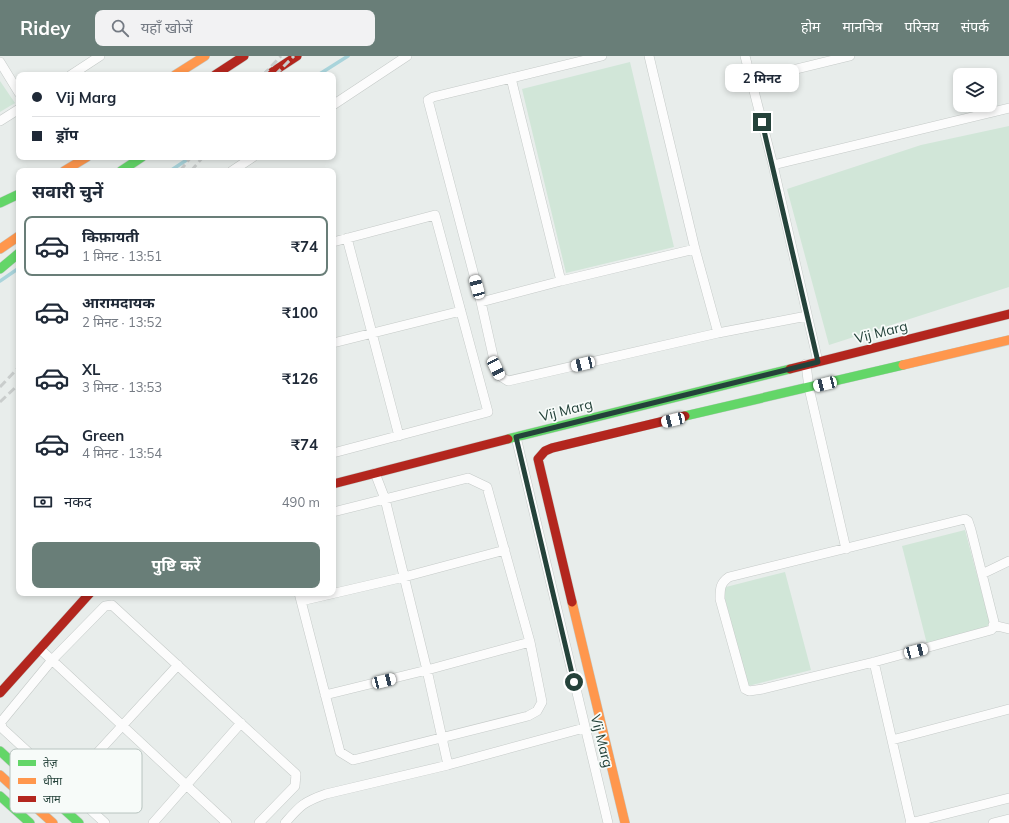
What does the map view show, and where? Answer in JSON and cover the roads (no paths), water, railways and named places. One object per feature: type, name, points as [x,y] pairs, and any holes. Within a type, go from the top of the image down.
[{"type":"street","points":[[76,72],[100,56]]},
{"type":"street","points":[[180,72],[205,56]]},
{"type":"street","points":[[220,72],[244,56]]},
{"type":"street","points":[[273,72],[297,56]]},
{"type":"street","points":[[336,102],[407,56]]},
{"type":"street","points":[[602,56],[433,97],[428,100],[428,106],[481,302],[496,368],[500,376],[508,381],[718,333],[807,316]]},
{"type":"street","points":[[649,56],[694,249],[718,333]]},
{"type":"street","points":[[745,56],[773,164],[818,362]]},
{"type":"street","points":[[751,80],[850,56]]},
{"type":"street","points":[[0,62],[16,88]]},
{"type":"street","points":[[511,78],[561,281]]},
{"type":"street","points":[[773,164],[1009,108]]},
{"type":"street","points":[[0,121],[16,111]]},
{"type":"street","points":[[69,168],[82,160]]},
{"type":"street","points":[[126,168],[138,160]]},
{"type":"street","points":[[236,168],[248,160]]},
{"type":"street","points":[[2,203],[16,196]]},
{"type":"street","points":[[336,241],[436,215],[488,412],[336,452]]},
{"type":"street","points":[[0,250],[16,238]]},
{"type":"street","points":[[347,238],[399,436]]},
{"type":"street","points":[[481,302],[694,249]]},
{"type":"street","points":[[0,269],[16,256]]},
{"type":"street","points":[[336,342],[461,311]]},
{"type":"street","name":"Vij Marg","points":[[608,823],[584,728],[516,437],[1009,314]]},
{"type":"street","points":[[625,823],[538,459],[545,451],[552,448],[1009,340]]},
{"type":"street","points":[[806,364],[809,388],[846,549]]},
{"type":"street","points":[[336,483],[516,437]]},
{"type":"street","points":[[375,473],[385,499],[427,670],[448,765]]},
{"type":"street","points":[[300,597],[340,752],[353,760],[528,716],[537,711],[542,702],[530,642],[487,487],[468,478],[336,511]]},
{"type":"street","points":[[965,520],[968,521],[971,530],[982,574],[993,625],[993,628],[987,632],[874,662],[762,689],[749,691],[745,689],[720,599],[720,586],[729,577],[965,520]]},
{"type":"street","points":[[336,590],[404,577],[505,550]]},
{"type":"street","points":[[982,574],[1009,561]]},
{"type":"street","points":[[0,693],[87,596]]},
{"type":"street","points":[[25,749],[2,728],[1,722],[52,660],[106,606],[112,605],[296,774],[295,786],[259,823]]},
{"type":"street","points":[[993,625],[1009,629]]},
{"type":"street","points":[[325,695],[427,670],[530,642]]},
{"type":"street","points":[[40,649],[228,823]]},
{"type":"street","points":[[874,662],[910,823],[1009,798]]},
{"type":"street","points":[[101,749],[178,665]]},
{"type":"street","points":[[892,740],[1009,708]]},
{"type":"street","points":[[153,823],[241,723]]},
{"type":"street","points":[[285,823],[302,804],[326,794],[448,765],[584,728]]},
{"type":"street","points":[[0,750],[10,759]]},
{"type":"street","points":[[0,775],[10,784]]},
{"type":"street","points":[[0,796],[10,805]]},
{"type":"street","points":[[19,813],[30,823]]},
{"type":"street","points":[[41,813],[52,823]]},
{"type":"street","points":[[68,813],[79,823]]},
{"type":"street","points":[[94,813],[105,823]]},
{"type":"street","points":[[993,823],[1009,819]]},
{"type":"waterway","points":[[323,72],[348,56]]},
{"type":"waterway","points":[[174,168],[186,160]]},
{"type":"waterway","points":[[0,281],[16,270]]},
{"type":"railway","points":[[266,72],[281,56]]},
{"type":"railway","points":[[278,72],[294,56]]},
{"type":"railway","points":[[182,168],[189,160]]},
{"type":"railway","points":[[194,168],[200,160]]},
{"type":"railway","points":[[0,387],[16,370]]},
{"type":"railway","points":[[0,402],[16,387]]}]
